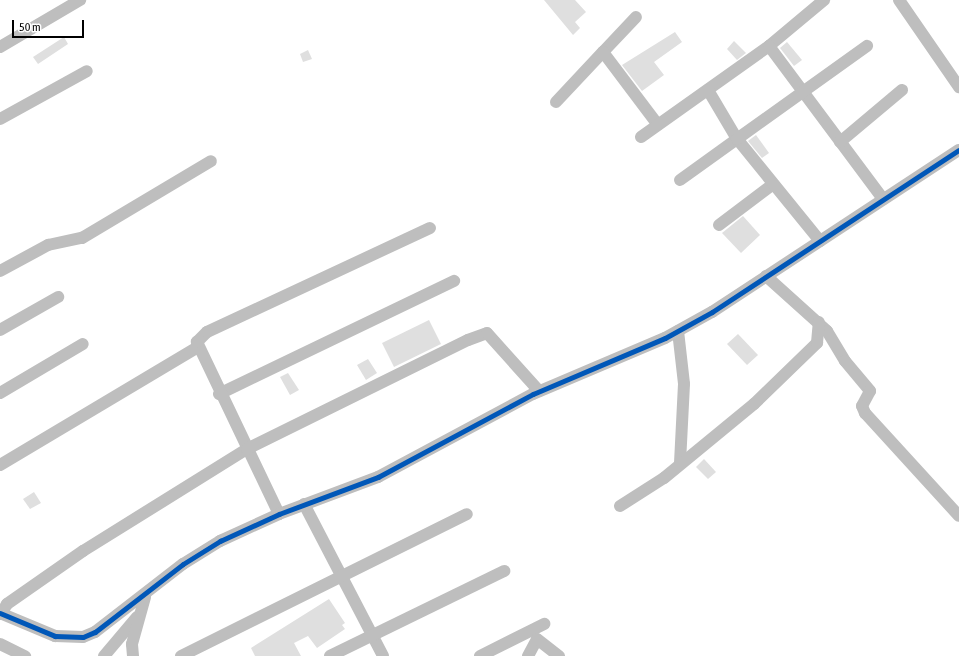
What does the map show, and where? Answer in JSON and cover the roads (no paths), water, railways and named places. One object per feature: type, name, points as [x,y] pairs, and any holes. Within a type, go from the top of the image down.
[{"type":"street","points":[[0,47],[80,0]]},
{"type":"street","points":[[641,137],[770,46],[824,0]]},
{"type":"street","points":[[899,0],[959,87]]},
{"type":"street","points":[[556,102],[636,17]]},
{"type":"street","points":[[770,46],[883,199]]},
{"type":"street","points":[[680,180],[867,46]]},
{"type":"street","points":[[603,52],[658,125]]},
{"type":"street","points":[[0,119],[88,71]]},
{"type":"street","points":[[708,90],[737,139],[772,185],[820,241]]},
{"type":"street","points":[[840,142],[902,90]]},
{"type":"street","points":[[539,391],[487,333],[247,449],[83,551],[7,604],[0,613],[56,636],[83,637],[110,624],[145,597],[183,564],[220,541],[279,514],[378,477],[539,391],[678,331],[766,276],[959,150]]},
{"type":"street","points":[[0,271],[48,245],[82,238],[210,161]]},
{"type":"street","points":[[719,225],[772,185]]},
{"type":"street","points":[[279,514],[196,348],[196,342],[207,332],[430,228]]},
{"type":"street","points":[[766,276],[819,322],[870,391],[862,406],[865,413],[959,516]]},
{"type":"street","points":[[219,394],[454,281]]},
{"type":"street","points":[[0,330],[58,297]]},
{"type":"street","points":[[620,506],[680,464],[748,409],[814,348],[820,339],[819,322]]},
{"type":"street","points":[[678,331],[684,384],[680,464]]},
{"type":"street","points":[[0,393],[83,344]]},
{"type":"street","points":[[0,465],[196,348]]},
{"type":"street","points":[[304,504],[383,656]]},
{"type":"street","points":[[181,656],[467,514]]},
{"type":"street","points":[[330,656],[372,634],[504,571]]},
{"type":"street","points":[[133,656],[132,644],[145,597]]},
{"type":"street","points":[[104,656],[141,609]]},
{"type":"street","points":[[480,656],[544,624]]},
{"type":"street","points":[[528,656],[537,639],[559,656]]},
{"type":"street","points":[[0,644],[25,656]]}]
